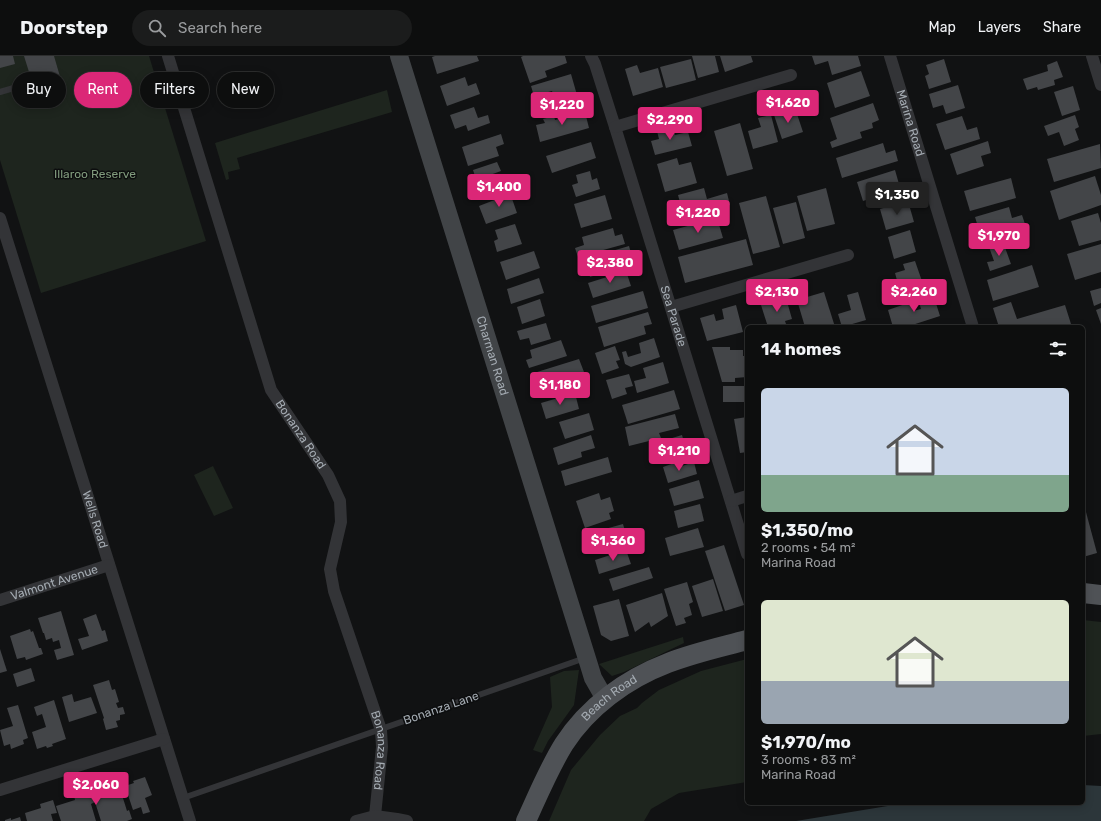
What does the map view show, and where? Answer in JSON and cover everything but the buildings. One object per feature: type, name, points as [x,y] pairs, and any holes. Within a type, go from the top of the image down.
[{"type":"main road","name":"Charman Road","points":[[399,56],[593,678],[605,699]]},
{"type":"main road","points":[[1085,594],[1101,595]]},
{"type":"main road","name":"Beach Road","points":[[526,821],[543,781],[565,743],[585,718],[605,699],[622,686],[660,666],[745,641]]},
{"type":"street","name":"Bonanza Road","points":[[168,56],[271,390],[328,475],[340,501],[342,522],[330,569],[333,584],[381,730],[382,747],[375,816]]},
{"type":"street","name":"Sea Parade","points":[[591,56],[597,69],[745,547]]},
{"type":"street","name":"Marina Road","points":[[890,56],[972,325]]},
{"type":"street","points":[[1092,56],[1101,85]]},
{"type":"street","points":[[615,127],[791,75]]},
{"type":"street","name":"Wells Road","points":[[1,225],[190,821]]},
{"type":"street","points":[[671,307],[848,255]]},
{"type":"street","points":[[731,501],[745,497]]},
{"type":"street","name":"Valmont Avenue","points":[[0,600],[109,565]]},
{"type":"street","points":[[0,790],[164,739]]},
{"type":"street","points":[[356,821],[375,816],[398,818],[407,821]]},
{"type":"lane","points":[[0,92],[12,88]]},
{"type":"lane","name":"Bonanza Lane","points":[[182,798],[587,658]]},
{"type":"green space","name":"Illaroo Reserve","points":[[0,56],[149,56],[154,72],[140,72],[140,108],[165,108],[206,241],[41,293],[0,160]]},
{"type":"green space","points":[[387,90],[392,112],[237,158],[240,169],[228,172],[229,179],[226,180],[215,143]]},
{"type":"green space","points":[[213,466],[233,508],[214,516],[194,475]]},
{"type":"green space","points":[[1085,620],[1101,622],[1101,734],[1085,736]]},
{"type":"green space","points":[[683,637],[684,643],[624,672],[612,676],[599,664]]},
{"type":"green space","points":[[745,660],[745,782],[679,793],[651,809],[644,821],[549,821],[571,770],[600,735],[620,716],[637,708],[659,690],[701,671]]},
{"type":"green space","points":[[579,670],[574,705],[548,741],[542,753],[533,750],[552,707],[550,677],[564,671]]},
{"type":"shaded area","points":[[1085,785],[1101,786],[1101,821],[796,821],[894,805],[1085,805]]}]
